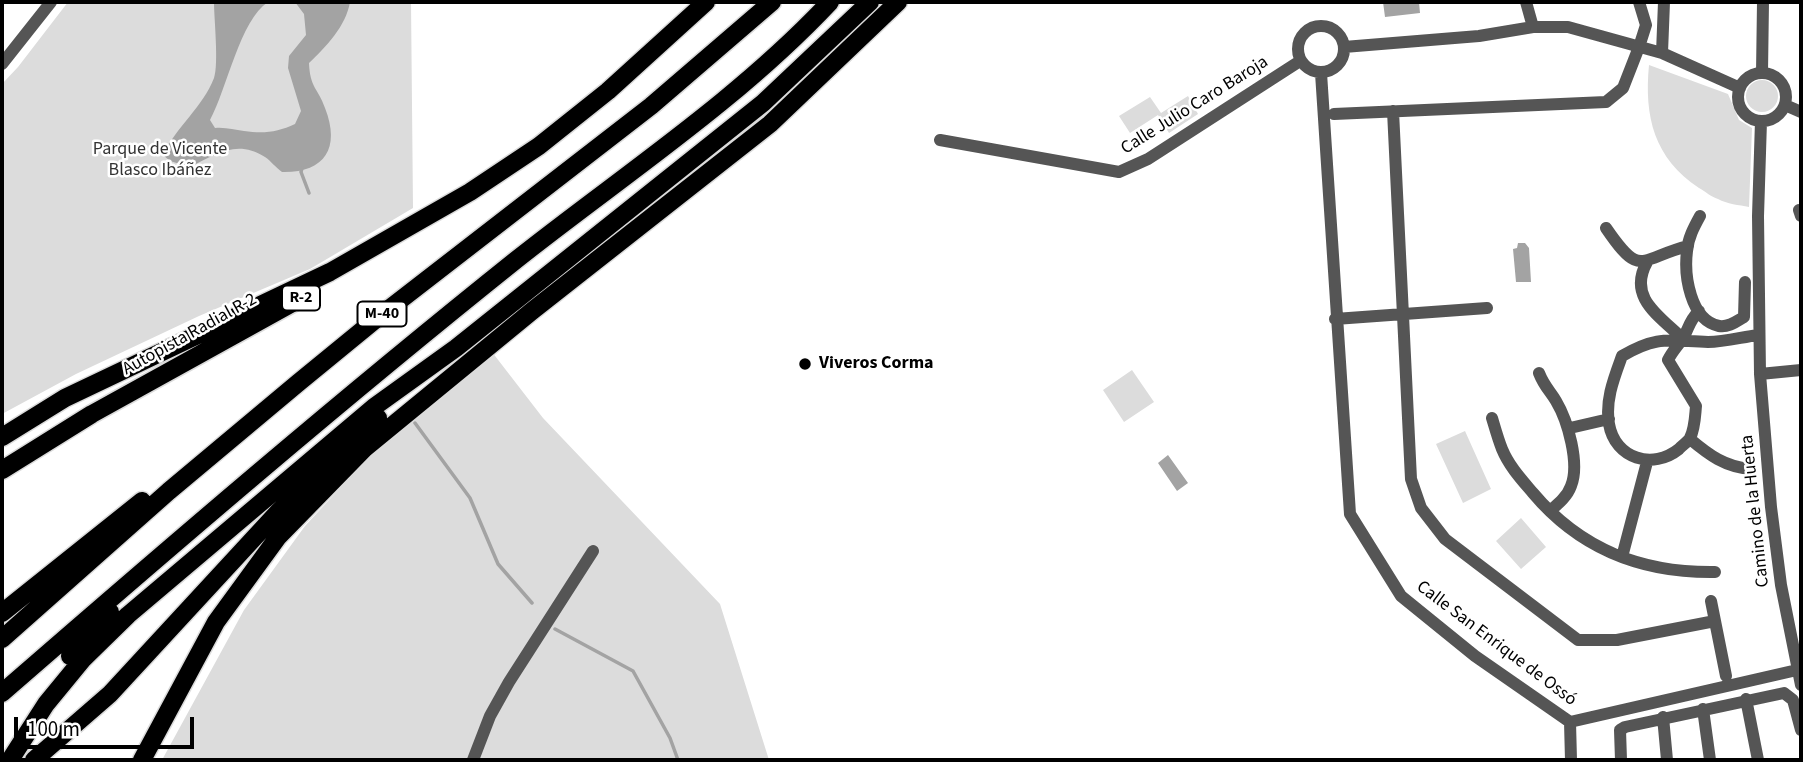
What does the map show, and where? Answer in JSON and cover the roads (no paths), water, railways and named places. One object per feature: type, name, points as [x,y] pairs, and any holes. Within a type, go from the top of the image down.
[{"type":"highway","points":[[2,437],[65,398],[330,272],[470,192],[539,146],[608,91],[706,2]]},
{"type":"highway","name":"M-40","points":[[2,639],[169,491],[381,315],[651,106],[772,2]]},
{"type":"highway","name":"M-40","points":[[2,693],[364,383],[756,74],[830,2]]},
{"type":"highway","points":[[2,760],[83,659],[128,615],[374,407],[456,348],[763,103],[870,2]]},
{"type":"highway","points":[[142,760],[216,622],[278,537],[365,448],[532,311],[769,124],[898,2]]},
{"type":"highway","name":"Autopista Radial R-2","points":[[2,470],[92,414],[415,236],[470,192]]},
{"type":"highway","points":[[34,760],[110,694],[278,512],[456,348]]},
{"type":"highway","points":[[2,613],[140,502],[169,491]]},
{"type":"highway","points":[[14,748],[60,668],[180,538]]},
{"type":"street","points":[[2,64],[51,2]]},
{"type":"street","points":[[1526,2],[1533,27]]},
{"type":"street","points":[[1334,114],[1606,102],[1623,88],[1639,47],[1646,25],[1639,2]]},
{"type":"street","points":[[1662,53],[1664,2]]},
{"type":"street","points":[[1762,73],[1763,2]]},
{"type":"street","points":[[1324,26],[1340,37],[1344,47],[1343,57],[1338,65],[1321,73],[1309,70],[1300,61],[1297,51],[1304,33],[1313,27],[1324,26]]},
{"type":"street","points":[[1344,47],[1479,36],[1533,27],[1568,27],[1662,53],[1740,88]]},
{"type":"street","name":"Calle Julio Caro Baroja","points":[[940,140],[1119,172],[1148,159],[1300,61]]},
{"type":"street","name":"Calle San Enrique de Ossó","points":[[1321,73],[1335,319],[1350,514],[1401,596],[1475,656],[1570,722],[1571,760]]},
{"type":"street","points":[[1762,73],[1771,75],[1784,87],[1785,105],[1779,114],[1761,121],[1745,113],[1740,106],[1740,88],[1745,80],[1762,73]]},
{"type":"street","points":[[1785,105],[1801,112]]},
{"type":"street","points":[[1393,111],[1411,479],[1421,508],[1444,539],[1578,640],[1617,640],[1715,621]]},
{"type":"street","name":"Camino de la Huerta","points":[[1761,121],[1760,374],[1781,586],[1801,685]]},
{"type":"street","points":[[1700,216],[1688,246],[1686,272],[1699,311],[1720,327],[1744,317],[1745,282]]},
{"type":"street","points":[[1606,228],[1621,250],[1635,261],[1647,262],[1665,252],[1688,246]]},
{"type":"street","points":[[1647,262],[1639,285],[1643,296],[1658,317],[1683,339]]},
{"type":"street","points":[[1335,319],[1487,308]]},
{"type":"street","points":[[1699,311],[1689,321],[1683,339],[1668,360],[1696,406],[1690,439],[1670,456],[1647,461],[1630,455],[1618,443],[1609,427],[1608,404],[1622,356],[1643,343],[1683,339],[1710,342],[1759,335]]},
{"type":"street","points":[[1760,374],[1801,370]]},
{"type":"street","points":[[1539,373],[1545,388],[1555,398],[1570,428],[1573,483],[1567,495],[1550,511]]},
{"type":"street","points":[[1492,418],[1502,449],[1516,472],[1550,511],[1593,546],[1658,568],[1715,572]]},
{"type":"street","points":[[1570,428],[1609,419]]},
{"type":"street","name":"Camino de la Huerta","points":[[1690,439],[1713,458],[1735,468],[1751,469]]},
{"type":"street","points":[[1622,557],[1647,461]]},
{"type":"street","points":[[473,760],[490,716],[509,682],[593,551]]},
{"type":"street","points":[[1711,601],[1726,676]]},
{"type":"street","points":[[1570,722],[1797,670]]},
{"type":"street","points":[[1621,760],[1619,730],[1625,727],[1784,692],[1793,699],[1801,730]]},
{"type":"street","points":[[1746,699],[1758,760]]},
{"type":"street","points":[[1703,709],[1710,760]]},
{"type":"street","points":[[1663,717],[1667,760]]},
{"type":"waterway","points":[[302,168],[309,193]]},
{"type":"waterway","points":[[415,423],[470,498],[498,564],[532,603]]},
{"type":"waterway","points":[[555,629],[633,671],[670,738],[678,760]]},
{"type":"place","name":"Viveros Corma","points":[[805,364]]},
{"type":"park label","name":"Parque de Vicente Blasco Ibáñez","points":[[160,160]]}]
